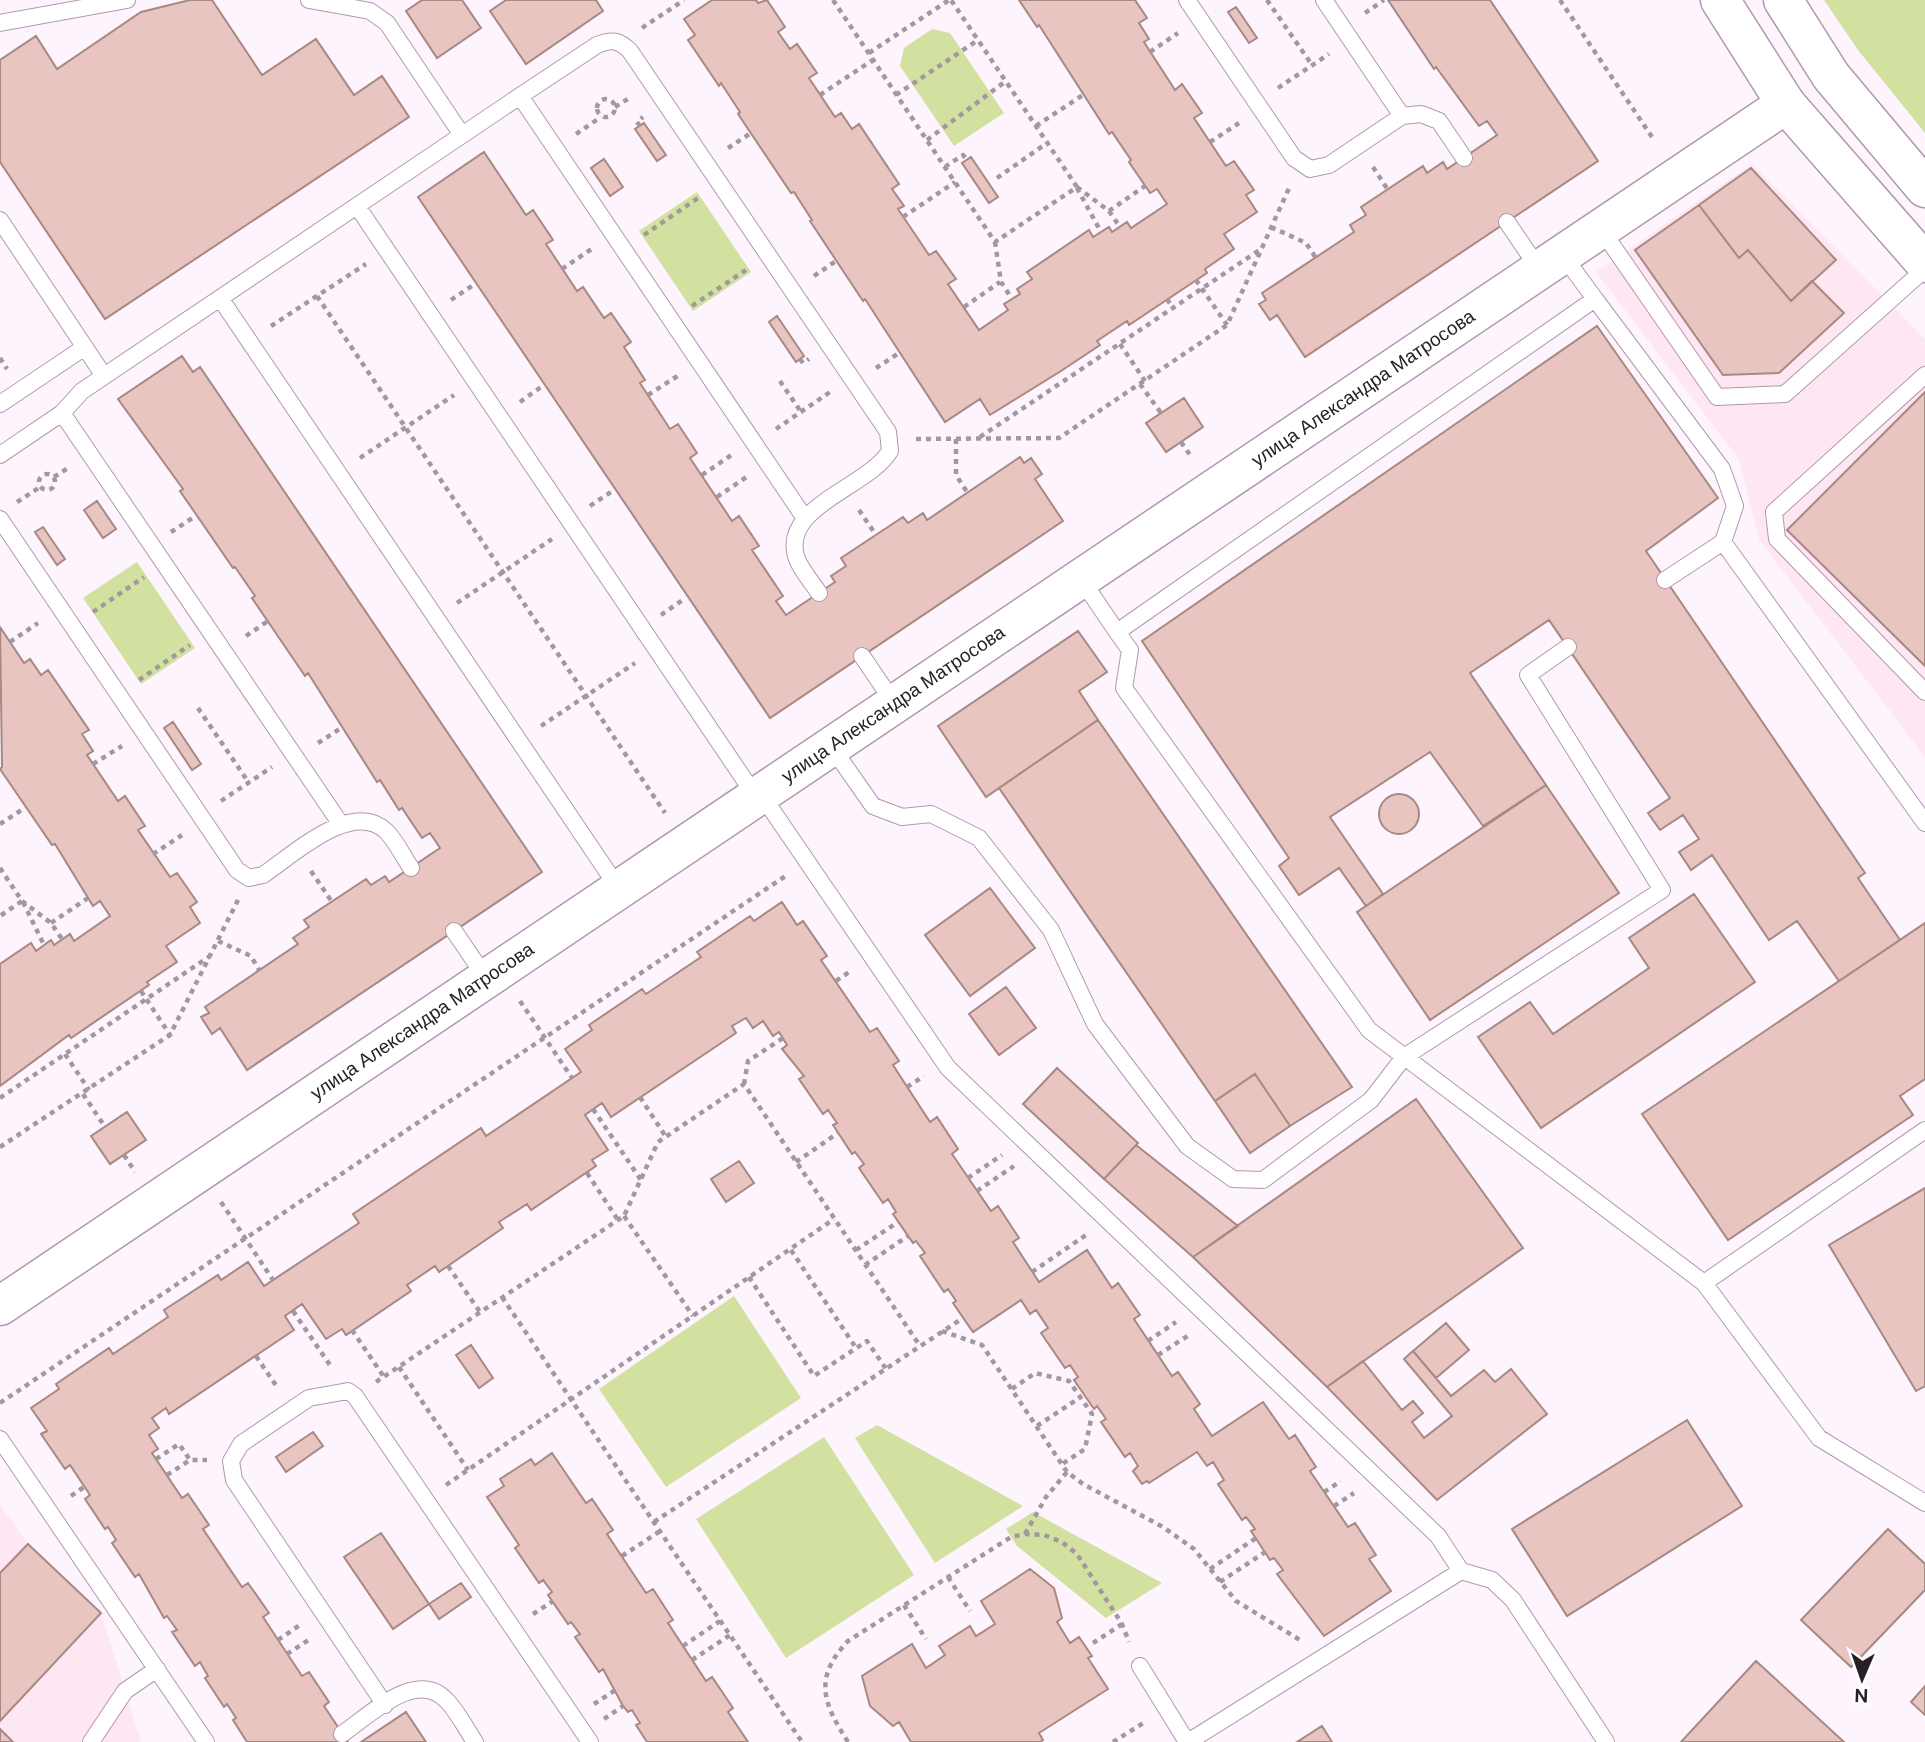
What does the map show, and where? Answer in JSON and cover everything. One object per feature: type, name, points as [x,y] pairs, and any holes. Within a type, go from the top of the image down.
[{"type":"street","points":[[1720,0],[1786,104],[1925,263]]},
{"type":"street","points":[[1783,0],[1831,76],[1925,188]]},
{"type":"street","name":"улица Александра Матросова","points":[[0,1306],[501,986],[619,889],[1786,104]]},
{"type":"lane","points":[[0,23],[127,0]]},
{"type":"lane","points":[[309,0],[370,10],[387,23],[462,135]]},
{"type":"lane","points":[[1187,0],[1294,158],[1310,169],[1329,165],[1402,116],[1421,114],[1439,121],[1464,158]]},
{"type":"lane","points":[[1324,0],[1402,116]]},
{"type":"lane","points":[[0,455],[62,413],[82,391],[520,96],[597,45],[609,40],[621,42],[652,83],[888,432],[890,451],[881,465],[804,517],[793,537],[796,558],[819,593]]},
{"type":"lane","points":[[520,96],[804,517]]},
{"type":"lane","points":[[357,206],[656,649],[807,862],[948,1068],[1438,1536],[1461,1571],[1492,1580],[1513,1600],[1606,1742]]},
{"type":"lane","points":[[0,220],[104,376]]},
{"type":"lane","points":[[1507,222],[1595,299],[1722,469],[1735,506],[1723,542],[1665,580]]},
{"type":"lane","points":[[1600,228],[1717,397],[1785,394],[1925,269]]},
{"type":"lane","points":[[220,298],[619,889]]},
{"type":"lane","points":[[1117,632],[1595,299]]},
{"type":"lane","points":[[0,404],[85,347]]},
{"type":"lane","points":[[1925,374],[1774,512],[1777,540],[1925,692]]},
{"type":"lane","points":[[62,413],[340,823]]},
{"type":"lane","points":[[0,519],[237,870],[249,878],[263,875],[340,823],[365,819],[386,831],[411,867]]},
{"type":"lane","points":[[1723,542],[1925,823]]},
{"type":"lane","points":[[1080,578],[1130,650],[1124,688],[1369,1030],[1704,1283],[1819,1438],[1925,1503]]},
{"type":"lane","points":[[831,746],[873,806],[902,817],[931,814],[979,838],[1051,930],[1095,1024],[1187,1146],[1233,1179],[1263,1180],[1371,1100],[1404,1057],[1662,890],[1528,675],[1568,647]]},
{"type":"lane","points":[[862,656],[894,704]]},
{"type":"lane","points":[[454,931],[501,986]]},
{"type":"lane","points":[[1704,1283],[1925,1130]]},
{"type":"lane","points":[[385,1704],[234,1480],[231,1461],[241,1444],[309,1398],[352,1394],[590,1742]]},
{"type":"lane","points":[[0,1439],[206,1742]]},
{"type":"lane","points":[[1140,1666],[1187,1742],[1461,1571]]},
{"type":"lane","points":[[91,1742],[125,1691],[157,1669]]},
{"type":"lane","points":[[342,1734],[405,1691],[426,1688],[446,1699],[475,1742]]},
{"type":"path","points":[[621,42],[684,0]]},
{"type":"path","points":[[833,0],[995,242],[1001,282],[1012,299]]},
{"type":"path","points":[[869,53],[950,0],[1077,187],[1101,232]]},
{"type":"path","points":[[1267,0],[1312,65]]},
{"type":"path","points":[[1560,0],[1654,139]]},
{"type":"path","points":[[1150,52],[1200,18]]},
{"type":"path","points":[[1210,142],[1350,39]]},
{"type":"path","points":[[897,95],[978,40]]},
{"type":"path","points":[[820,95],[873,60]]},
{"type":"path","points":[[927,140],[1006,81]]},
{"type":"path","points":[[1036,126],[1083,95]]},
{"type":"path","points":[[600,100],[614,103],[611,116],[606,118],[597,114],[600,100]]},
{"type":"path","points":[[997,178],[1047,143]]},
{"type":"path","points":[[945,167],[963,155],[967,160]]},
{"type":"path","points":[[890,451],[908,439],[1059,438],[1227,326],[1292,181],[1310,169]]},
{"type":"path","points":[[903,217],[955,182]]},
{"type":"path","points":[[1109,211],[1145,186]]},
{"type":"path","points":[[1077,187],[1109,211],[1120,227]]},
{"type":"path","points":[[995,242],[1077,187]]},
{"type":"path","points":[[643,236],[700,197]]},
{"type":"path","points":[[1271,227],[1306,243],[1316,258]]},
{"type":"path","points":[[562,269],[613,234]]},
{"type":"path","points":[[978,438],[1261,249]]},
{"type":"path","points":[[249,341],[387,250]]},
{"type":"path","points":[[691,307],[748,268]]},
{"type":"path","points":[[1196,280],[1227,326]]},
{"type":"path","points":[[964,307],[1001,282]]},
{"type":"path","points":[[451,300],[472,286]]},
{"type":"path","points":[[317,296],[665,813]]},
{"type":"path","points":[[1167,299],[1173,308]]},
{"type":"path","points":[[1120,344],[1161,413]]},
{"type":"path","points":[[648,395],[699,362]]},
{"type":"path","points":[[1061,371],[1066,379]]},
{"type":"path","points":[[702,475],[851,378]]},
{"type":"path","points":[[338,473],[475,380]]},
{"type":"path","points":[[780,381],[801,412]]},
{"type":"path","points":[[520,402],[541,387]]},
{"type":"path","points":[[956,439],[956,475],[968,492]]},
{"type":"path","points":[[1181,442],[1190,456]]},
{"type":"path","points":[[717,497],[768,463]]},
{"type":"path","points":[[590,506],[611,492]]},
{"type":"path","points":[[436,618],[573,525]]},
{"type":"path","points":[[92,612],[146,576]]},
{"type":"path","points":[[663,614],[684,599]]},
{"type":"path","points":[[10,642],[60,608]]},
{"type":"path","points":[[138,680],[192,644]]},
{"type":"path","points":[[519,741],[656,649]]},
{"type":"path","points":[[198,708],[249,783]]},
{"type":"path","points":[[93,764],[143,731]]},
{"type":"path","points":[[153,854],[293,753]]},
{"type":"path","points":[[0,824],[26,807]]},
{"type":"path","points":[[298,851],[332,902]]},
{"type":"path","points":[[0,1403],[807,862]]},
{"type":"path","points":[[0,868],[22,901],[44,945]]},
{"type":"path","points":[[0,1147],[170,1035],[249,878]]},
{"type":"path","points":[[51,923],[88,898]]},
{"type":"path","points":[[0,916],[22,901]]},
{"type":"path","points":[[22,901],[51,923],[62,939]]},
{"type":"path","points":[[218,941],[251,956],[260,970]]},
{"type":"path","points":[[0,1098],[210,956]]},
{"type":"path","points":[[836,981],[859,965]]},
{"type":"path","points":[[501,986],[545,1037],[572,1078]]},
{"type":"path","points":[[141,991],[170,1035]]},
{"type":"path","points":[[110,1012],[116,1019]]},
{"type":"path","points":[[783,1038],[748,1061],[744,1084],[920,1346]]},
{"type":"path","points":[[65,1054],[89,1090]]},
{"type":"path","points":[[907,1087],[930,1071]]},
{"type":"path","points":[[4,1084],[9,1092]]},
{"type":"path","points":[[293,1311],[352,1394],[384,1377],[624,1216],[658,1142],[744,1084]]},
{"type":"path","points":[[83,1094],[105,1127]]},
{"type":"path","points":[[640,1097],[666,1137]]},
{"type":"path","points":[[593,1109],[641,1180]]},
{"type":"path","points":[[796,1162],[838,1133]]},
{"type":"path","points":[[968,1178],[1009,1150]]},
{"type":"path","points":[[124,1154],[136,1172]]},
{"type":"path","points":[[977,1191],[1021,1161]]},
{"type":"path","points":[[587,1172],[618,1220]]},
{"type":"path","points":[[216,1196],[273,1280]]},
{"type":"path","points":[[624,1216],[693,1316]]},
{"type":"path","points":[[425,1499],[835,1219]]},
{"type":"path","points":[[856,1250],[898,1222]]},
{"type":"path","points":[[1032,1272],[1094,1230]]},
{"type":"path","points":[[865,1265],[908,1236]]},
{"type":"path","points":[[791,1249],[856,1348]]},
{"type":"path","points":[[448,1266],[480,1312]]},
{"type":"path","points":[[749,1278],[814,1376],[867,1341],[886,1369]]},
{"type":"path","points":[[502,1297],[802,1742]]},
{"type":"path","points":[[1148,1341],[1184,1317]]},
{"type":"path","points":[[654,1522],[963,1318]]},
{"type":"path","points":[[1158,1355],[1197,1329]]},
{"type":"path","points":[[352,1330],[384,1377]]},
{"type":"path","points":[[942,1331],[982,1345],[1067,1472],[1083,1484],[1163,1527],[1194,1549],[1236,1601],[1308,1645]]},
{"type":"path","points":[[256,1356],[292,1409]]},
{"type":"path","points":[[399,1367],[468,1470]]},
{"type":"path","points":[[1012,1389],[1035,1373],[1069,1381],[1077,1388],[1092,1414],[1085,1449],[1062,1464]]},
{"type":"path","points":[[1037,1426],[1081,1397]]},
{"type":"path","points":[[156,1459],[179,1444],[190,1460]]},
{"type":"path","points":[[167,1475],[190,1460],[231,1461]]},
{"type":"path","points":[[1026,1534],[1046,1497],[1067,1472]]},
{"type":"path","points":[[1324,1492],[1350,1475]]},
{"type":"path","points":[[67,1499],[84,1486]]},
{"type":"path","points":[[1335,1506],[1363,1488]]},
{"type":"path","points":[[622,1556],[660,1531]]},
{"type":"path","points":[[848,1742],[831,1716],[825,1696],[825,1676],[834,1657],[848,1642],[1011,1537],[1044,1535],[1062,1542],[1077,1555],[1122,1624],[1140,1666]]},
{"type":"path","points":[[1210,1569],[1256,1538]]},
{"type":"path","points":[[1220,1582],[1265,1552]]},
{"type":"path","points":[[948,1577],[970,1611]]},
{"type":"path","points":[[532,1615],[553,1601]]},
{"type":"path","points":[[904,1605],[926,1639]]},
{"type":"path","points":[[682,1646],[720,1621]]},
{"type":"path","points":[[1093,1643],[1122,1624]]},
{"type":"path","points":[[692,1660],[730,1635]]},
{"type":"path","points":[[593,1705],[614,1691]]},
{"type":"path","points":[[603,1719],[623,1706]]},
{"type":"path","points":[[1113,1742],[1166,1709]]},
{"type":"shaded area","points":[[1752,164],[1925,339],[1925,757],[1760,541],[1738,458],[1596,272]]},
{"type":"shaded area","points":[[0,1505],[28,1544],[101,1613],[141,1742],[0,1742]]},
{"type":"green space","points":[[1824,0],[1925,0],[1925,133],[1858,50]]},
{"type":"green space","points":[[932,29],[950,33],[1004,113],[954,146],[900,66],[904,48]]},
{"type":"green space","points":[[697,192],[751,272],[693,311],[639,231]]},
{"type":"green space","points":[[137,562],[195,648],[141,684],[83,598]]},
{"type":"green space","points":[[734,1296],[801,1398],[666,1487],[599,1389]]},
{"type":"green space","points":[[877,1425],[1023,1506],[935,1563],[855,1438]]},
{"type":"green space","points":[[824,1437],[914,1575],[786,1658],[696,1519]]},
{"type":"green space","points":[[1033,1512],[1162,1583],[1106,1618],[1017,1546],[1006,1529]]},
{"type":"building","points":[[190,0],[212,0],[262,75],[316,39],[354,95],[382,76],[409,117],[105,319],[0,162],[0,60],[36,36],[57,69],[141,12]]},
{"type":"building","points":[[422,0],[462,0],[481,28],[437,58],[406,11]]},
{"type":"building","points":[[506,0],[596,0],[603,11],[526,64],[490,11]]},
{"type":"building","points":[[712,0],[756,0],[758,3],[767,0],[785,27],[778,32],[790,49],[797,44],[817,73],[809,78],[835,117],[841,113],[852,129],[859,124],[899,184],[892,189],[904,206],[898,209],[929,255],[936,251],[956,279],[948,284],[979,330],[1008,310],[1004,304],[1020,294],[1017,289],[1032,279],[1027,272],[1089,230],[1093,237],[1109,227],[1112,232],[1127,222],[1131,228],[1167,204],[1157,189],[1150,193],[1112,132],[1109,134],[1039,25],[1037,27],[1019,0],[1135,0],[1147,18],[1139,23],[1149,39],[1144,42],[1175,90],[1182,84],[1202,113],[1194,118],[1226,166],[1234,161],[1254,190],[1246,195],[1257,212],[1224,234],[1234,249],[1205,269],[1207,273],[1129,325],[1127,321],[1097,341],[1100,345],[990,415],[980,399],[945,422],[865,299],[863,301],[810,221],[812,220],[794,192],[791,193],[738,114],[740,112],[721,83],[719,86],[688,40],[695,35],[684,19]]},
{"type":"building","points":[[1388,0],[1490,0],[1598,161],[1305,357],[1277,315],[1270,320],[1259,304],[1266,300],[1262,293],[1354,232],[1350,225],[1366,215],[1361,207],[1423,166],[1427,173],[1443,162],[1447,169],[1497,135],[1487,121],[1479,126],[1436,67],[1434,69]]},
{"type":"building","points":[[1236,7],[1257,38],[1249,43],[1228,12]]},
{"type":"building","points":[[644,123],[666,155],[657,161],[635,129]]},
{"type":"building","points":[[484,152],[526,215],[533,210],[553,240],[546,244],[577,291],[583,287],[604,318],[611,313],[631,342],[624,347],[645,380],[640,383],[670,429],[678,424],[697,453],[690,458],[732,521],[739,516],[759,546],[752,550],[783,596],[776,601],[786,615],[835,582],[831,576],[846,566],[841,558],[903,517],[908,523],[923,513],[927,520],[1020,457],[1024,463],[1031,458],[1042,474],[1035,479],[1063,521],[770,718],[418,197]]},
{"type":"building","points":[[971,157],[998,197],[989,203],[962,163]]},
{"type":"building","points":[[604,159],[623,187],[610,196],[591,168]]},
{"type":"building","points":[[1751,168],[1836,260],[1791,301],[1748,250],[1739,258],[1699,205]]},
{"type":"building","points":[[1699,205],[1739,258],[1748,250],[1791,301],[1812,281],[1844,313],[1779,373],[1723,375],[1635,250]]},
{"type":"building","points":[[777,316],[804,356],[796,362],[769,322]]},
{"type":"building","points":[[1597,326],[1718,498],[1646,551],[1865,873],[1858,878],[1900,940],[1839,981],[1797,921],[1769,940],[1712,855],[1691,870],[1679,852],[1699,839],[1683,815],[1660,830],[1648,813],[1670,798],[1549,620],[1470,673],[1546,785],[1483,826],[1430,752],[1330,817],[1383,894],[1366,906],[1339,868],[1299,895],[1279,866],[1289,858],[1142,641]]},
{"type":"building","points":[[182,356],[193,372],[200,367],[542,872],[247,1070],[220,1028],[212,1034],[201,1017],[209,1013],[205,1007],[298,944],[293,938],[309,927],[304,920],[366,879],[371,885],[385,876],[389,882],[440,848],[430,833],[422,838],[402,808],[399,810],[380,780],[377,782],[308,673],[305,676],[252,598],[255,596],[180,491],[183,489],[118,399]]},
{"type":"building","points":[[1925,392],[1925,666],[1787,530]]},
{"type":"building","points":[[1184,398],[1203,427],[1166,452],[1146,423]]},
{"type":"building","points":[[97,501],[116,529],[103,538],[84,510]]},
{"type":"building","points":[[43,527],[65,559],[57,565],[35,532]]},
{"type":"building","points":[[0,627],[24,663],[30,659],[41,675],[48,670],[89,730],[82,734],[93,751],[87,755],[118,801],[125,796],[145,826],[138,830],[170,877],[177,873],[197,902],[190,907],[200,923],[166,946],[177,962],[147,982],[149,985],[71,1038],[69,1035],[0,1086],[0,964],[31,943],[36,951],[51,940],[54,945],[70,934],[74,941],[110,916],[100,901],[93,906],[55,844],[52,845],[0,769]]},
{"type":"building","points":[[1078,631],[1107,672],[1079,691],[1098,720],[986,797],[938,726]]},
{"type":"building","points":[[1098,720],[1352,1087],[1290,1126],[1255,1074],[1215,1101],[999,788]]},
{"type":"building","points":[[173,722],[201,764],[192,770],[164,728]]},
{"type":"building","points":[[1546,785],[1619,893],[1430,1020],[1357,912]]},
{"type":"building","points":[[1399,794],[1407,795],[1413,800],[1418,806],[1418,822],[1413,828],[1407,833],[1399,834],[1391,833],[1385,828],[1380,822],[1379,814],[1380,806],[1385,800],[1391,795]]},
{"type":"building","points":[[990,888],[1035,948],[970,996],[925,935]]},
{"type":"building","points":[[1694,894],[1755,982],[1541,1128],[1478,1037],[1530,1002],[1553,1034],[1649,968],[1629,938]]},
{"type":"building","points":[[782,902],[797,925],[803,921],[827,956],[821,960],[870,1032],[877,1028],[899,1061],[893,1065],[930,1122],[937,1117],[958,1149],[952,1154],[991,1211],[998,1206],[1019,1238],[1013,1242],[1039,1282],[1087,1250],[1112,1288],[1118,1283],[1140,1315],[1134,1319],[1172,1376],[1178,1372],[1200,1404],[1194,1409],[1212,1436],[1263,1402],[1289,1439],[1295,1435],[1316,1467],[1310,1471],[1348,1527],[1355,1523],[1376,1555],[1369,1559],[1391,1591],[1324,1636],[1277,1574],[1283,1570],[1274,1558],[1270,1560],[1251,1531],[1255,1529],[1246,1517],[1242,1520],[1218,1484],[1224,1480],[1213,1462],[1207,1466],[1197,1452],[1149,1483],[1147,1481],[1142,1484],[1133,1471],[1138,1466],[1130,1453],[1125,1457],[1101,1422],[1106,1419],[1097,1406],[1094,1409],[1074,1380],[1078,1377],[1070,1365],[1065,1368],[1041,1333],[1048,1328],[1036,1310],[1030,1314],[1021,1300],[973,1332],[953,1303],[956,1301],[948,1289],[944,1292],[920,1256],[925,1253],[916,1241],[913,1243],[893,1214],[896,1212],[888,1199],[883,1203],[859,1168],[864,1164],[855,1152],[852,1154],[833,1125],[837,1123],[828,1110],[823,1114],[799,1079],[804,1076],[782,1049],[787,1045],[779,1032],[773,1036],[763,1021],[753,1028],[746,1018],[732,1026],[736,1033],[611,1117],[602,1103],[585,1115],[608,1150],[592,1160],[596,1166],[531,1210],[527,1204],[499,1222],[503,1228],[439,1272],[435,1266],[407,1285],[411,1291],[346,1335],[342,1329],[326,1339],[302,1304],[285,1316],[294,1330],[169,1414],[166,1408],[152,1418],[159,1428],[149,1435],[158,1449],[152,1453],[182,1498],[188,1494],[209,1525],[203,1529],[242,1587],[248,1583],[269,1613],[263,1617],[302,1676],[309,1672],[329,1702],[324,1706],[348,1742],[247,1742],[233,1720],[236,1718],[227,1704],[224,1707],[205,1678],[208,1676],[200,1662],[195,1666],[172,1632],[177,1630],[167,1616],[164,1618],[139,1574],[135,1577],[112,1543],[116,1540],[108,1527],[105,1529],[85,1499],[90,1495],[70,1465],[65,1469],[41,1434],[47,1431],[31,1408],[59,1389],[56,1384],[109,1348],[113,1354],[168,1317],[164,1310],[218,1275],[221,1280],[248,1262],[264,1286],[359,1223],[353,1214],[481,1128],[486,1136],[581,1072],[565,1049],[592,1030],[589,1025],[642,989],[646,994],[701,957],[697,952],[750,916],[754,921]]},
{"type":"building","points":[[1925,923],[1925,1079],[1900,1096],[1913,1115],[1728,1240],[1642,1114]]},
{"type":"building","points":[[1006,987],[1036,1028],[999,1055],[969,1014]]},
{"type":"building","points":[[1057,1068],[1138,1143],[1104,1179],[1023,1104]]},
{"type":"building","points":[[1255,1074],[1290,1126],[1250,1153],[1215,1101]]},
{"type":"building","points":[[1416,1099],[1523,1248],[1327,1387],[1193,1257]]},
{"type":"building","points":[[127,1112],[146,1140],[110,1164],[91,1136]]},
{"type":"building","points":[[1136,1145],[1238,1226],[1193,1257],[1104,1179]]},
{"type":"building","points":[[739,1161],[754,1183],[726,1202],[711,1179]]},
{"type":"building","points":[[1925,1188],[1925,1386],[1916,1391],[1829,1245]]},
{"type":"building","points":[[1446,1323],[1469,1350],[1436,1378],[1413,1351]]},
{"type":"building","points":[[471,1345],[493,1378],[479,1388],[456,1355]]},
{"type":"building","points":[[1413,1351],[1451,1396],[1484,1370],[1495,1382],[1511,1369],[1547,1414],[1437,1500],[1327,1387],[1363,1361],[1402,1410],[1413,1401],[1423,1413],[1412,1422],[1424,1438],[1452,1416],[1404,1359]]},
{"type":"building","points":[[1687,1420],[1742,1506],[1567,1616],[1512,1529]]},
{"type":"building","points":[[313,1432],[323,1446],[286,1472],[276,1457]]},
{"type":"building","points":[[552,1453],[586,1503],[592,1499],[613,1530],[607,1534],[646,1593],[653,1589],[673,1620],[668,1623],[706,1681],[712,1677],[733,1708],[728,1712],[748,1742],[647,1742],[636,1725],[640,1723],[632,1710],[628,1712],[623,1706],[603,1669],[599,1672],[575,1637],[580,1634],[571,1622],[568,1624],[548,1595],[552,1592],[543,1580],[539,1583],[515,1548],[519,1545],[487,1497],[504,1486],[500,1479],[531,1459],[535,1465]]},
{"type":"building","points":[[1888,1529],[1925,1564],[1925,1590],[1851,1667],[1801,1620]]},
{"type":"building","points":[[381,1533],[429,1604],[393,1629],[344,1557]]},
{"type":"building","points":[[28,1544],[101,1613],[0,1721],[0,1573]]},
{"type":"building","points":[[1030,1569],[1054,1588],[1062,1618],[1057,1622],[1070,1643],[1079,1637],[1092,1656],[1088,1658],[1108,1689],[1039,1733],[1043,1740],[1040,1742],[911,1742],[899,1722],[893,1726],[870,1706],[862,1676],[912,1644],[926,1668],[945,1655],[939,1646],[970,1626],[976,1636],[995,1624],[981,1601]]},
{"type":"building","points":[[461,1583],[471,1597],[439,1619],[429,1604]]},
{"type":"building","points":[[1756,1661],[1844,1742],[1681,1742]]},
{"type":"building","points":[[1925,1686],[1925,1715],[1911,1702]]},
{"type":"building","points":[[406,1712],[426,1742],[361,1742]]},
{"type":"building","points":[[1322,1726],[1332,1742],[1297,1742]]},
{"type":"building","points":[[0,1729],[13,1742],[0,1742]]}]
